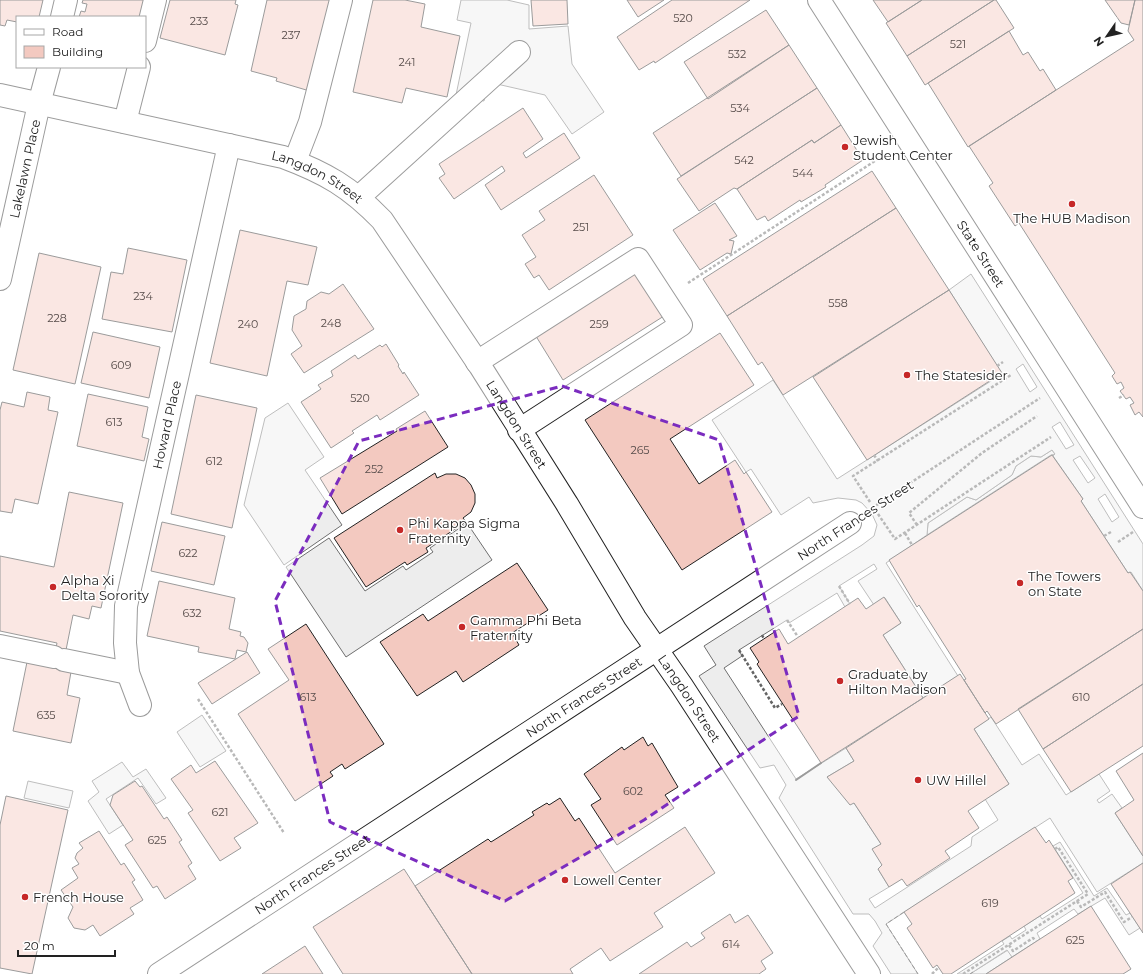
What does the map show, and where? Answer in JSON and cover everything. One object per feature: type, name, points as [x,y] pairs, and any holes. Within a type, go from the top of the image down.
[{"type":"street","points":[[62,16],[66,0]]},
{"type":"street","points":[[146,37],[155,0]]},
{"type":"street","points":[[294,161],[310,122],[341,0]]},
{"type":"street","name":"State Street","points":[[819,0],[1143,507]]},
{"type":"street","points":[[359,198],[519,52]]},
{"type":"street","name":"Lakelawn Place","points":[[0,280],[38,104],[49,68]]},
{"type":"street","points":[[125,122],[139,68]]},
{"type":"street","name":"Langdon Street","points":[[0,95],[283,157],[312,167],[338,182],[359,198],[382,220],[477,362],[567,504],[635,618],[869,974]]},
{"type":"street","name":"Howard Place","points":[[140,705],[128,673],[125,643],[126,606],[229,145]]},
{"type":"street","points":[[477,362],[638,259],[681,325],[519,430]]},
{"type":"street","name":"North Frances Street","points":[[158,974],[850,523]]},
{"type":"street","points":[[0,646],[128,673]]},
{"type":"path","points":[[664,298],[908,139]]},
{"type":"path","points":[[997,366],[1003,362]]},
{"type":"path","points":[[854,476],[1011,375]]},
{"type":"path","points":[[1119,398],[1124,395]]},
{"type":"path","name":"North Frances Street","points":[[850,523],[1042,397]]},
{"type":"path","points":[[917,525],[909,513],[982,453],[1038,416]]},
{"type":"path","points":[[895,540],[1051,437]]},
{"type":"path","points":[[874,455],[878,461]]},
{"type":"path","points":[[1118,542],[1135,531]]},
{"type":"path","points":[[1104,536],[1111,532]]},
{"type":"path","points":[[904,533],[912,545]]},
{"type":"path","points":[[839,586],[850,604]]},
{"type":"path","points":[[787,620],[798,637]]},
{"type":"path","points":[[739,650],[776,708],[782,704]]},
{"type":"path","points":[[198,699],[284,833]]},
{"type":"path","points":[[963,974],[1088,894],[1058,847],[1055,849]]},
{"type":"path","points":[[1077,901],[1081,907],[1105,892],[1124,922],[1132,917]]},
{"type":"path","points":[[1009,944],[1013,951],[1034,938],[1036,941]]},
{"type":"path","points":[[932,974],[939,967]]},
{"type":"highlighted area","points":[[562,386],[719,440],[799,716],[644,820],[505,901],[330,822],[275,601],[359,441]]},
{"type":"shaded area","points":[[461,0],[507,0],[529,5],[529,29],[568,26],[572,64],[604,112],[572,134],[545,95],[488,82],[484,101],[456,95],[471,23],[457,20]]},
{"type":"shaded area","points":[[971,274],[1143,544],[1143,591],[1131,572],[1128,573],[1081,501],[1083,499],[1053,456],[1055,454],[1052,450],[1041,457],[1031,456],[1016,466],[1012,475],[976,500],[967,497],[928,523],[927,535],[886,563],[958,676],[923,698],[883,635],[901,623],[885,598],[874,605],[858,581],[877,569],[874,564],[839,586],[850,604],[845,607],[837,593],[789,623],[787,620],[739,650],[742,656],[724,668],[796,779],[846,748],[854,761],[827,777],[854,803],[881,844],[882,865],[878,869],[889,887],[869,899],[875,908],[971,846],[972,837],[998,820],[985,799],[1009,784],[974,729],[991,717],[1022,765],[1039,754],[1066,795],[1099,774],[1110,791],[1097,800],[1099,803],[1112,794],[1122,808],[1115,813],[1143,856],[1143,863],[1097,892],[1050,818],[886,924],[918,974],[891,974],[873,946],[882,933],[875,921],[869,914],[853,914],[779,798],[786,785],[774,765],[760,768],[699,676],[716,665],[704,646],[862,545],[874,536],[877,525],[872,514],[862,503],[856,500],[838,498],[813,503],[809,497],[781,515],[751,469],[746,472],[712,420],[773,380],[837,479],[1002,374],[949,290]],"holes":[[[1023,364],[1037,387],[1030,392],[1016,369]],[[1060,422],[1074,445],[1066,449],[1052,427]],[[1080,456],[1095,478],[1088,483],[1073,460]],[[1105,494],[1119,517],[1112,522],[1098,499]]]},
{"type":"shaded area","points":[[288,403],[324,457],[305,470],[342,525],[284,565],[244,505],[265,418]]},
{"type":"shaded area","points":[[1052,450],[1055,454],[1051,455],[927,535],[928,523],[967,497],[976,500],[1012,475],[1016,466],[1031,456],[1041,457]]},
{"type":"shaded area","points":[[467,523],[492,560],[346,657],[286,567],[329,538],[365,591],[403,566],[406,570],[433,552],[430,548]]},
{"type":"shaded area","points":[[202,715],[226,751],[200,767],[177,732]]},
{"type":"shaded area","points":[[122,762],[133,777],[146,769],[166,798],[156,804],[138,778],[106,799],[123,825],[109,834],[88,801],[99,792],[92,781]]},
{"type":"shaded area","points":[[28,781],[73,791],[69,808],[24,798]]},
{"type":"shaded area","points":[[1060,842],[1094,896],[1107,888],[1126,915],[1130,913],[1140,928],[1129,935],[1105,898],[1078,914],[1074,909],[1037,933],[1040,939],[1012,957],[1007,950],[970,974],[957,974],[1004,944],[1002,941],[1010,936],[1012,939],[1026,930],[1024,926],[1040,916],[1042,919],[1083,893],[1053,846]]},
{"type":"shaded area","points":[[1008,950],[1012,957],[986,974],[970,974]]},
{"type":"building","points":[[0,0],[43,0],[39,16],[16,16],[16,22],[7,20],[5,26],[0,25]]},
{"type":"building","points":[[83,0],[144,0],[141,16],[79,16],[81,11],[85,12],[87,4],[82,3]]},
{"type":"building","points":[[170,0],[236,0],[235,4],[238,5],[225,55],[160,38]]},
{"type":"building","points":[[267,0],[331,0],[313,92],[276,81],[277,78],[251,71]]},
{"type":"building","points":[[373,0],[405,0],[425,4],[421,27],[460,36],[447,97],[406,88],[402,103],[353,92]]},
{"type":"building","points":[[531,0],[567,0],[568,24],[533,26]]},
{"type":"building","points":[[627,0],[664,0],[638,17]]},
{"type":"building","points":[[672,0],[750,0],[655,63],[654,61],[639,70],[617,37]]},
{"type":"building","points":[[873,0],[922,0],[888,22]]},
{"type":"building","points":[[922,0],[994,0],[907,56],[886,23]]},
{"type":"building","points":[[996,0],[1014,28],[925,85],[907,56]]},
{"type":"building","points":[[1105,0],[1135,0],[1129,25],[1121,23]]},
{"type":"building","name":"The HUB Madison","points":[[1135,0],[1143,0],[1143,417],[1139,412],[1135,415],[1130,405],[1134,403],[1130,397],[1126,399],[1120,391],[1124,388],[1121,382],[1117,384],[1112,376],[1115,373],[1019,223],[1015,226],[989,186],[993,183],[969,146],[1134,40],[1128,31]]},
{"type":"building","points":[[766,10],[789,45],[708,99],[684,62]]},
{"type":"building","points":[[1009,31],[1023,55],[1028,52],[1040,71],[1043,69],[1056,90],[968,147],[928,83]]},
{"type":"building","points":[[789,45],[817,88],[681,176],[653,133]]},
{"type":"building","points":[[817,88],[841,125],[814,143],[812,140],[737,189],[734,188],[699,211],[677,179]]},
{"type":"building","points":[[523,108],[543,139],[523,153],[526,158],[564,133],[580,158],[501,210],[485,185],[505,171],[502,166],[454,199],[439,178],[445,174],[439,164]]},
{"type":"building","points":[[841,125],[863,160],[825,185],[826,187],[801,202],[800,200],[768,221],[765,216],[757,220],[737,189],[812,140],[814,143]]},
{"type":"building","points":[[872,171],[896,208],[727,316],[703,279]]},
{"type":"building","points":[[594,175],[633,235],[549,290],[539,275],[534,278],[525,264],[536,257],[522,235],[545,220],[539,211]]},
{"type":"building","points":[[715,203],[737,236],[729,240],[734,241],[731,254],[727,253],[700,270],[673,230]]},
{"type":"building","points":[[896,208],[949,290],[783,395],[762,362],[758,365],[727,316]]},
{"type":"building","points":[[240,230],[317,247],[308,285],[287,281],[267,376],[210,363]]},
{"type":"building","points":[[128,248],[187,260],[172,332],[102,319],[111,272],[123,274]]},
{"type":"building","points":[[39,253],[101,267],[75,384],[13,370]]},
{"type":"building","points":[[635,269],[664,316],[563,380],[534,333]]},
{"type":"building","points":[[343,284],[374,329],[304,373],[291,354],[302,346],[292,330],[294,316],[306,309],[307,301],[321,292],[329,294]]},
{"type":"building","name":"The Statesider","points":[[949,290],[1002,373],[867,460],[813,377]]},
{"type":"building","points":[[93,332],[160,347],[149,398],[81,383]]},
{"type":"building","points":[[720,333],[754,385],[670,439],[699,484],[735,460],[744,474],[746,472],[772,512],[682,570],[585,420]]},
{"type":"building","points":[[386,344],[403,374],[404,372],[419,395],[380,420],[377,415],[352,431],[354,433],[331,448],[301,402],[321,389],[318,385],[333,376],[331,371],[355,355],[358,359],[380,345],[382,347]]},
{"type":"building","points":[[27,392],[50,397],[48,410],[58,412],[38,504],[15,499],[12,513],[0,511],[0,410],[2,402],[24,407]]},
{"type":"building","points":[[88,394],[148,407],[142,437],[149,439],[144,461],[77,446]]},
{"type":"building","points":[[196,395],[257,408],[232,528],[171,514]]},
{"type":"building","points":[[425,411],[448,447],[342,514],[320,478],[397,431],[396,429]]},
{"type":"building","name":"The Towers on State","points":[[1052,455],[1083,499],[1081,501],[1128,573],[1130,572],[1143,591],[1143,629],[996,724],[987,711],[985,713],[964,680],[966,679],[919,605],[917,607],[889,560]]},
{"type":"building","name":"Phi Kappa Sigma Fraternity","points":[[435,473],[437,478],[446,474],[456,474],[465,478],[471,485],[475,494],[475,503],[471,512],[463,518],[466,522],[426,548],[428,552],[407,565],[405,562],[366,587],[334,538]]},
{"type":"building","name":"Alpha Xi Delta Sorority","points":[[69,492],[123,503],[101,608],[92,606],[89,619],[73,615],[62,670],[52,667],[57,643],[0,631],[0,556],[54,567]]},
{"type":"building","points":[[162,522],[225,536],[214,585],[151,571]]},
{"type":"building","name":"Gamma Phi Beta Fraternity","points":[[517,563],[548,610],[512,633],[519,645],[463,682],[456,671],[417,696],[380,642],[423,614],[428,621]]},
{"type":"building","points":[[159,581],[235,598],[229,629],[241,632],[240,636],[244,637],[248,643],[246,652],[237,650],[235,659],[198,652],[199,647],[147,636]]},
{"type":"building","name":"Graduate by Hilton Madison","points":[[884,597],[901,623],[883,635],[923,698],[821,763],[757,664],[759,662],[750,648],[779,629],[788,644],[858,598],[866,609]]},
{"type":"building","points":[[306,624],[384,744],[345,769],[342,764],[330,772],[333,776],[295,801],[238,714],[289,680],[268,649]]},
{"type":"building","points":[[1143,629],[1143,684],[1043,749],[1018,709]]},
{"type":"building","points":[[247,652],[260,673],[212,704],[198,683]]},
{"type":"building","points":[[27,662],[71,672],[67,695],[80,698],[71,743],[13,731]]},
{"type":"building","name":"UW Hillel","points":[[960,674],[989,719],[974,729],[1009,784],[968,811],[979,828],[945,851],[950,858],[907,886],[902,879],[889,887],[878,869],[882,865],[872,849],[881,844],[854,803],[850,805],[827,777],[854,761],[846,748]]},
{"type":"building","points":[[1143,684],[1143,746],[1071,792],[1043,749]]},
{"type":"building","points":[[643,737],[648,746],[652,743],[678,787],[665,795],[674,808],[617,845],[591,805],[601,799],[584,774],[622,747],[624,750]]},
{"type":"building","points":[[1143,753],[1143,856],[1115,813],[1134,800],[1116,771]]},
{"type":"building","points":[[215,761],[258,823],[234,838],[241,848],[220,861],[188,813],[193,810],[171,779],[191,765],[196,773]]},
{"type":"building","points":[[135,781],[140,787],[142,786],[164,819],[167,817],[182,840],[179,842],[192,863],[188,866],[196,879],[165,899],[157,886],[153,888],[125,845],[133,840],[110,805],[113,795]]},
{"type":"building","name":"French House","points":[[6,796],[68,810],[32,974],[0,968],[0,825]]},
{"type":"building","name":"Lowell Center","points":[[560,798],[575,821],[579,818],[615,873],[685,827],[715,873],[654,913],[663,927],[610,961],[601,948],[570,969],[573,974],[472,974],[415,886],[488,839],[491,842],[534,815],[532,812],[547,803],[549,805]]},
{"type":"building","points":[[1035,827],[1046,843],[1049,840],[1073,878],[1068,881],[1075,893],[951,974],[943,974],[937,965],[933,968],[907,928],[912,924],[904,912]]},
{"type":"building","points":[[99,831],[121,865],[124,863],[135,880],[132,882],[143,900],[130,908],[134,914],[100,936],[93,925],[85,930],[74,928],[68,918],[73,907],[61,890],[78,878],[72,868],[79,864],[75,858],[77,853],[83,848],[79,843]]},
{"type":"building","points":[[1143,863],[1143,933],[1111,884]]},
{"type":"building","points":[[404,869],[472,974],[343,974],[313,927]]},
{"type":"building","points":[[1091,906],[1131,969],[1123,974],[986,974]]},
{"type":"building","points":[[730,914],[735,923],[748,915],[773,953],[761,961],[766,969],[759,974],[639,974],[687,942],[691,947],[705,938],[701,933]]},
{"type":"building","points":[[305,946],[323,974],[262,974]]},
{"type":"fence","points":[[904,912],[886,924],[918,974]]},
{"type":"wall","points":[[796,780],[821,763]]},
{"type":"place","name":"Jewish Student Center","points":[[845,147]]},
{"type":"place","name":"The HUB Madison","points":[[1072,204]]},
{"type":"place","name":"The Statesider","points":[[907,375]]},
{"type":"place","name":"Phi Kappa Sigma Fraternity","points":[[400,530]]},
{"type":"place","name":"The Towers on State","points":[[1020,583]]},
{"type":"place","name":"Alpha Xi Delta Sorority","points":[[53,587]]},
{"type":"place","name":"Gamma Phi Beta Fraternity","points":[[462,627]]},
{"type":"place","name":"Graduate by Hilton Madison","points":[[840,681]]},
{"type":"place","name":"UW Hillel","points":[[918,780]]},
{"type":"place","name":"Lowell Center","points":[[565,880]]},
{"type":"place","name":"French House","points":[[25,897]]}]
